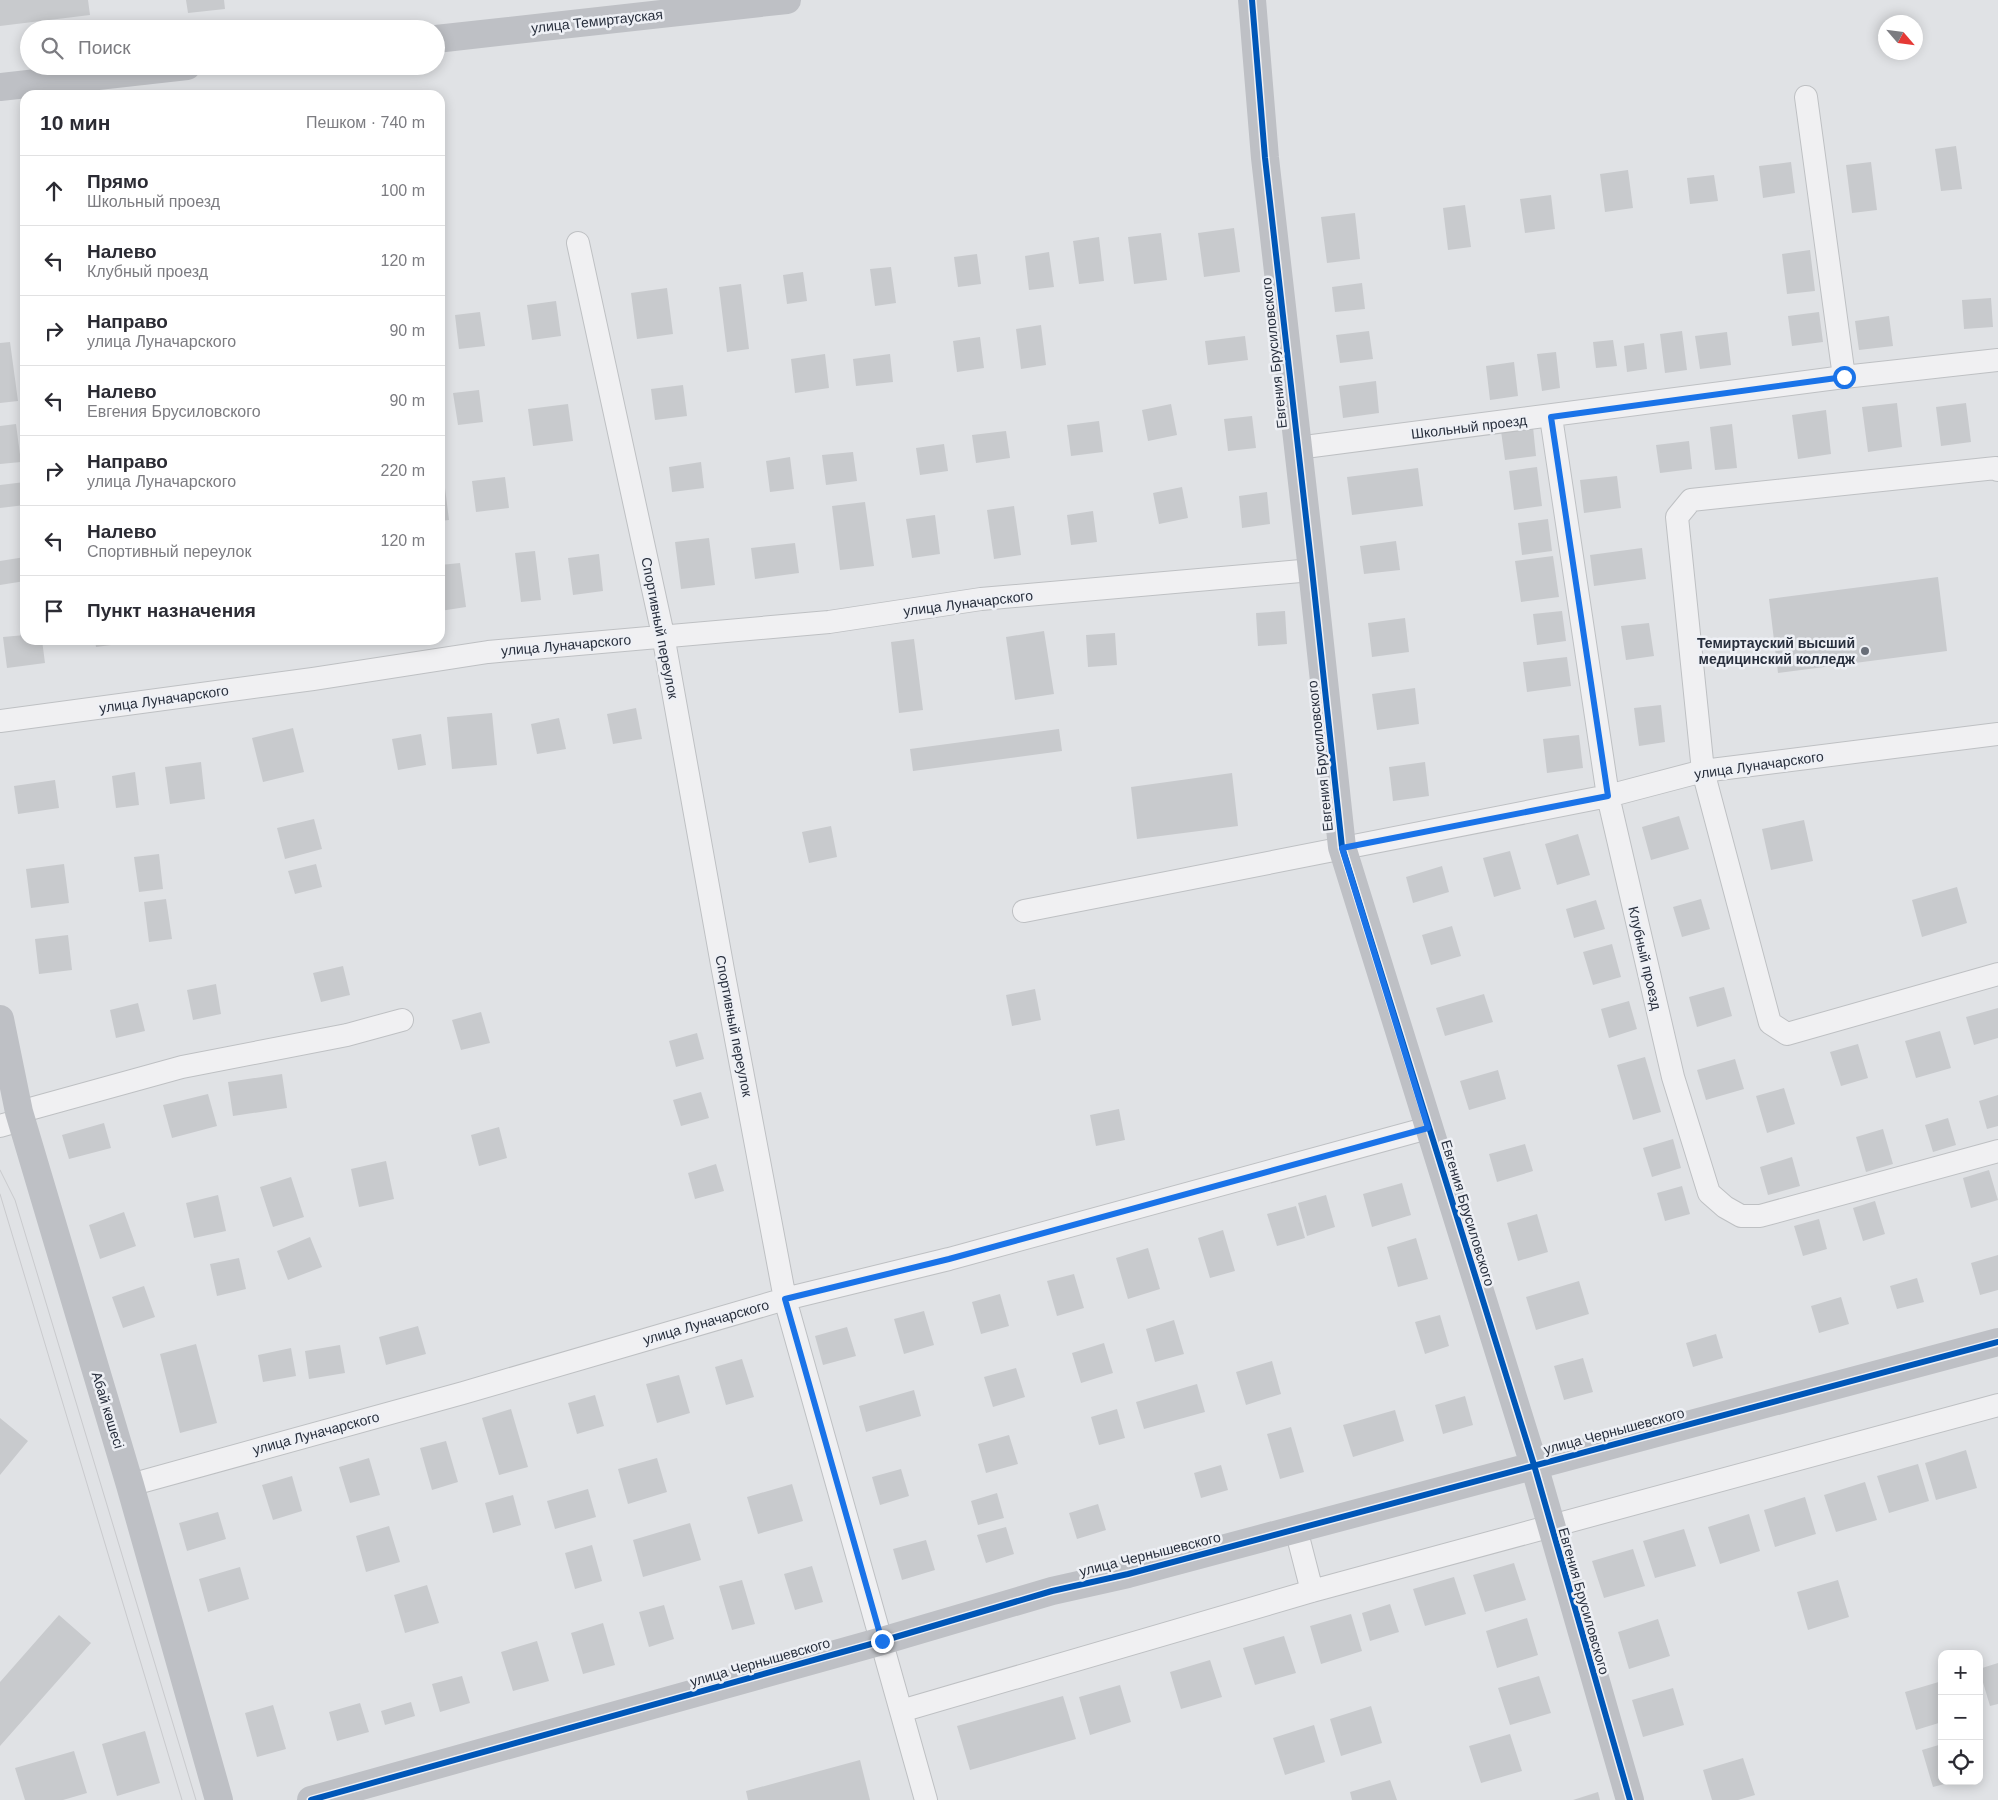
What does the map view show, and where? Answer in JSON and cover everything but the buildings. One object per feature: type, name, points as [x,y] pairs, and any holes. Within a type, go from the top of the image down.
[{"type":"street","name":"улица Темиртауская","points":[[445,38],[787,0]]},
{"type":"street","name":"Евгения Брусиловского","points":[[1252,0],[1265,158],[1342,848],[1534,1465],[1550,1528],[1630,1800]]},
{"type":"street","points":[[0,87],[107,75]]},
{"type":"street","points":[[1806,97],[1844,377]]},
{"type":"street","name":"Спортивный переулок","points":[[578,243],[663,635],[723,970],[785,1299],[926,1800]]},
{"type":"street","name":"Школьный проезд","points":[[1297,448],[1551,417],[1844,377],[1998,360]]},
{"type":"street","name":"Клубный проезд","points":[[1551,417],[1608,796],[1673,1077],[1709,1193],[1724,1207],[1741,1216],[1760,1216],[1998,1151]]},
{"type":"street","points":[[1998,470],[1996,468],[1692,500],[1677,517],[1703,771],[1770,1023],[1787,1034],[1998,974]]},
{"type":"street","name":"улица Луначарского","points":[[0,721],[313,679],[488,652],[663,635],[829,622],[981,599],[1312,570]]},
{"type":"street","name":"улица Луначарского","points":[[1024,911],[1608,796],[1703,771],[1998,734]]},
{"type":"street","name":"Абай көшесі","points":[[0,1019],[13,1119],[130,1485],[219,1800]]},
{"type":"street","points":[[13,1119],[182,1067],[347,1035],[402,1020]]},
{"type":"street","name":"улица Луначарского","points":[[130,1485],[463,1393],[785,1299],[949,1259],[1428,1128]]},
{"type":"street","name":"улица Чернышевского","points":[[311,1800],[882,1641],[1052,1591],[1128,1574],[1998,1342]]},
{"type":"street","points":[[901,1711],[1312,1591],[1998,1405]]},
{"type":"street","points":[[1296,1529],[1312,1591]]},
{"type":"tram line","points":[[0,1170],[15,1200],[196,1800]]},
{"type":"tram line","points":[[0,1194],[182,1800]]},
{"type":"cycle path","points":[[1252,0],[1265,158],[1342,847],[1534,1465],[1630,1800]]},
{"type":"cycle path","points":[[311,1800],[882,1641],[1052,1591],[1128,1574],[1998,1342]]},
{"type":"place","name":"Темиртауский высший медицинский колледж","points":[[1865,651]]},
{"type":"route","points":[[882,1641],[785,1299],[949,1259],[1428,1128],[1342,848],[1608,796],[1551,417],[1844,377]]}]
